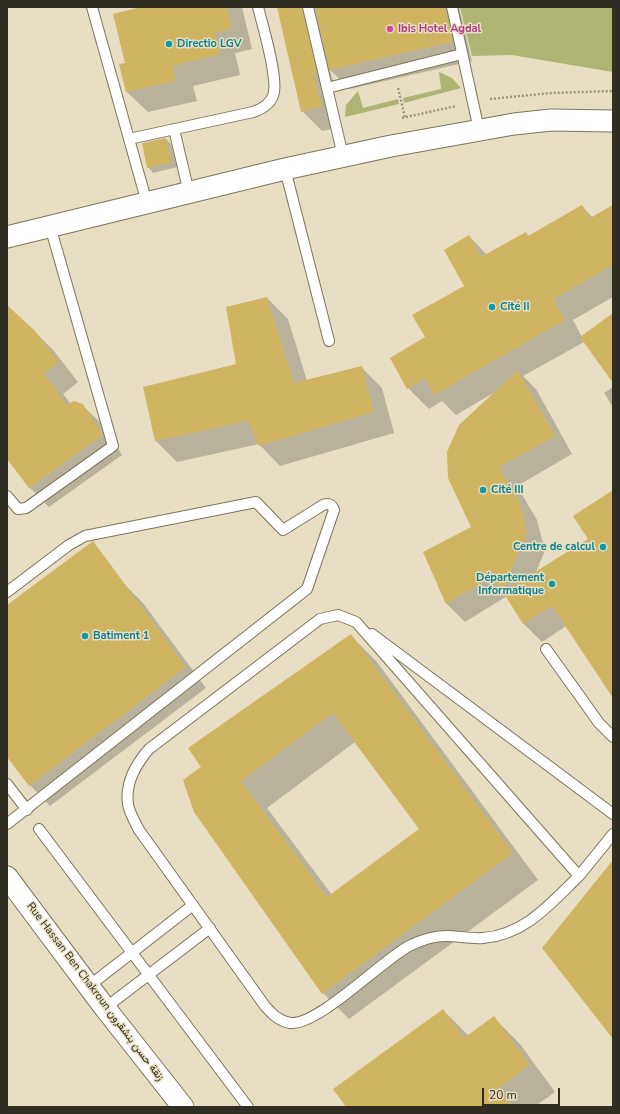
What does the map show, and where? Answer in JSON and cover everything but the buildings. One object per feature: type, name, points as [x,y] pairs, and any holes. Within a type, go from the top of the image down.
[{"type":"street","points":[[7,237],[343,156],[479,130],[551,120],[613,121]]},
{"type":"street","name":"Rue Hassan Ben Chakroun زنقة حسن بنشقرون","points":[[7,877],[105,1008],[183,1107]]},
{"type":"lane","points":[[92,7],[147,203]]},
{"type":"lane","points":[[129,139],[253,112],[260,110],[271,100],[274,93],[274,79],[258,7]]},
{"type":"lane","points":[[308,7],[343,156]]},
{"type":"lane","points":[[452,7],[479,130]]},
{"type":"lane","points":[[327,88],[462,54]]},
{"type":"lane","points":[[174,130],[189,193]]},
{"type":"lane","points":[[286,169],[329,341]]},
{"type":"lane","points":[[7,496],[18,509],[26,508],[113,446],[50,226]]},
{"type":"lane","points":[[7,592],[69,545],[85,536],[256,502],[283,530],[327,503],[331,505],[334,510],[307,589],[27,810],[7,824]]},
{"type":"lane","points":[[613,814],[356,622],[338,615],[320,619],[149,750],[137,763],[128,787],[128,805],[139,830],[272,1015],[291,1023],[302,1021],[326,1008],[408,946],[425,940],[445,936],[482,938],[504,935],[519,929],[535,918],[580,876],[613,834]]},
{"type":"lane","points":[[356,622],[580,876]]},
{"type":"lane","points":[[546,649],[599,723],[613,737]]},
{"type":"lane","points":[[7,784],[27,810]]},
{"type":"lane","points":[[39,829],[248,1107]]},
{"type":"lane","points":[[89,986],[193,905]]},
{"type":"lane","points":[[105,1008],[210,928]]},
{"type":"path","points":[[393,71],[405,117]]},
{"type":"green space","points":[[460,7],[613,7],[613,72],[512,55],[472,56]]},
{"type":"green space","points":[[439,72],[452,78],[461,88],[404,103],[403,98],[441,89]]},
{"type":"green space","points":[[358,91],[363,108],[398,99],[399,104],[345,117],[346,105]]},
{"type":"place","name":"Ibis Hotel Agdal","points":[[390,29]]},
{"type":"place","name":"Directio LGV","points":[[169,44]]},
{"type":"place","name":"Cité II","points":[[492,307]]},
{"type":"place","name":"Cité III","points":[[483,490]]},
{"type":"place","name":"Centre de calcul","points":[[603,547]]},
{"type":"place","name":"Département Informatique","points":[[552,584]]},
{"type":"place","name":"Batiment 1","points":[[85,636]]}]
